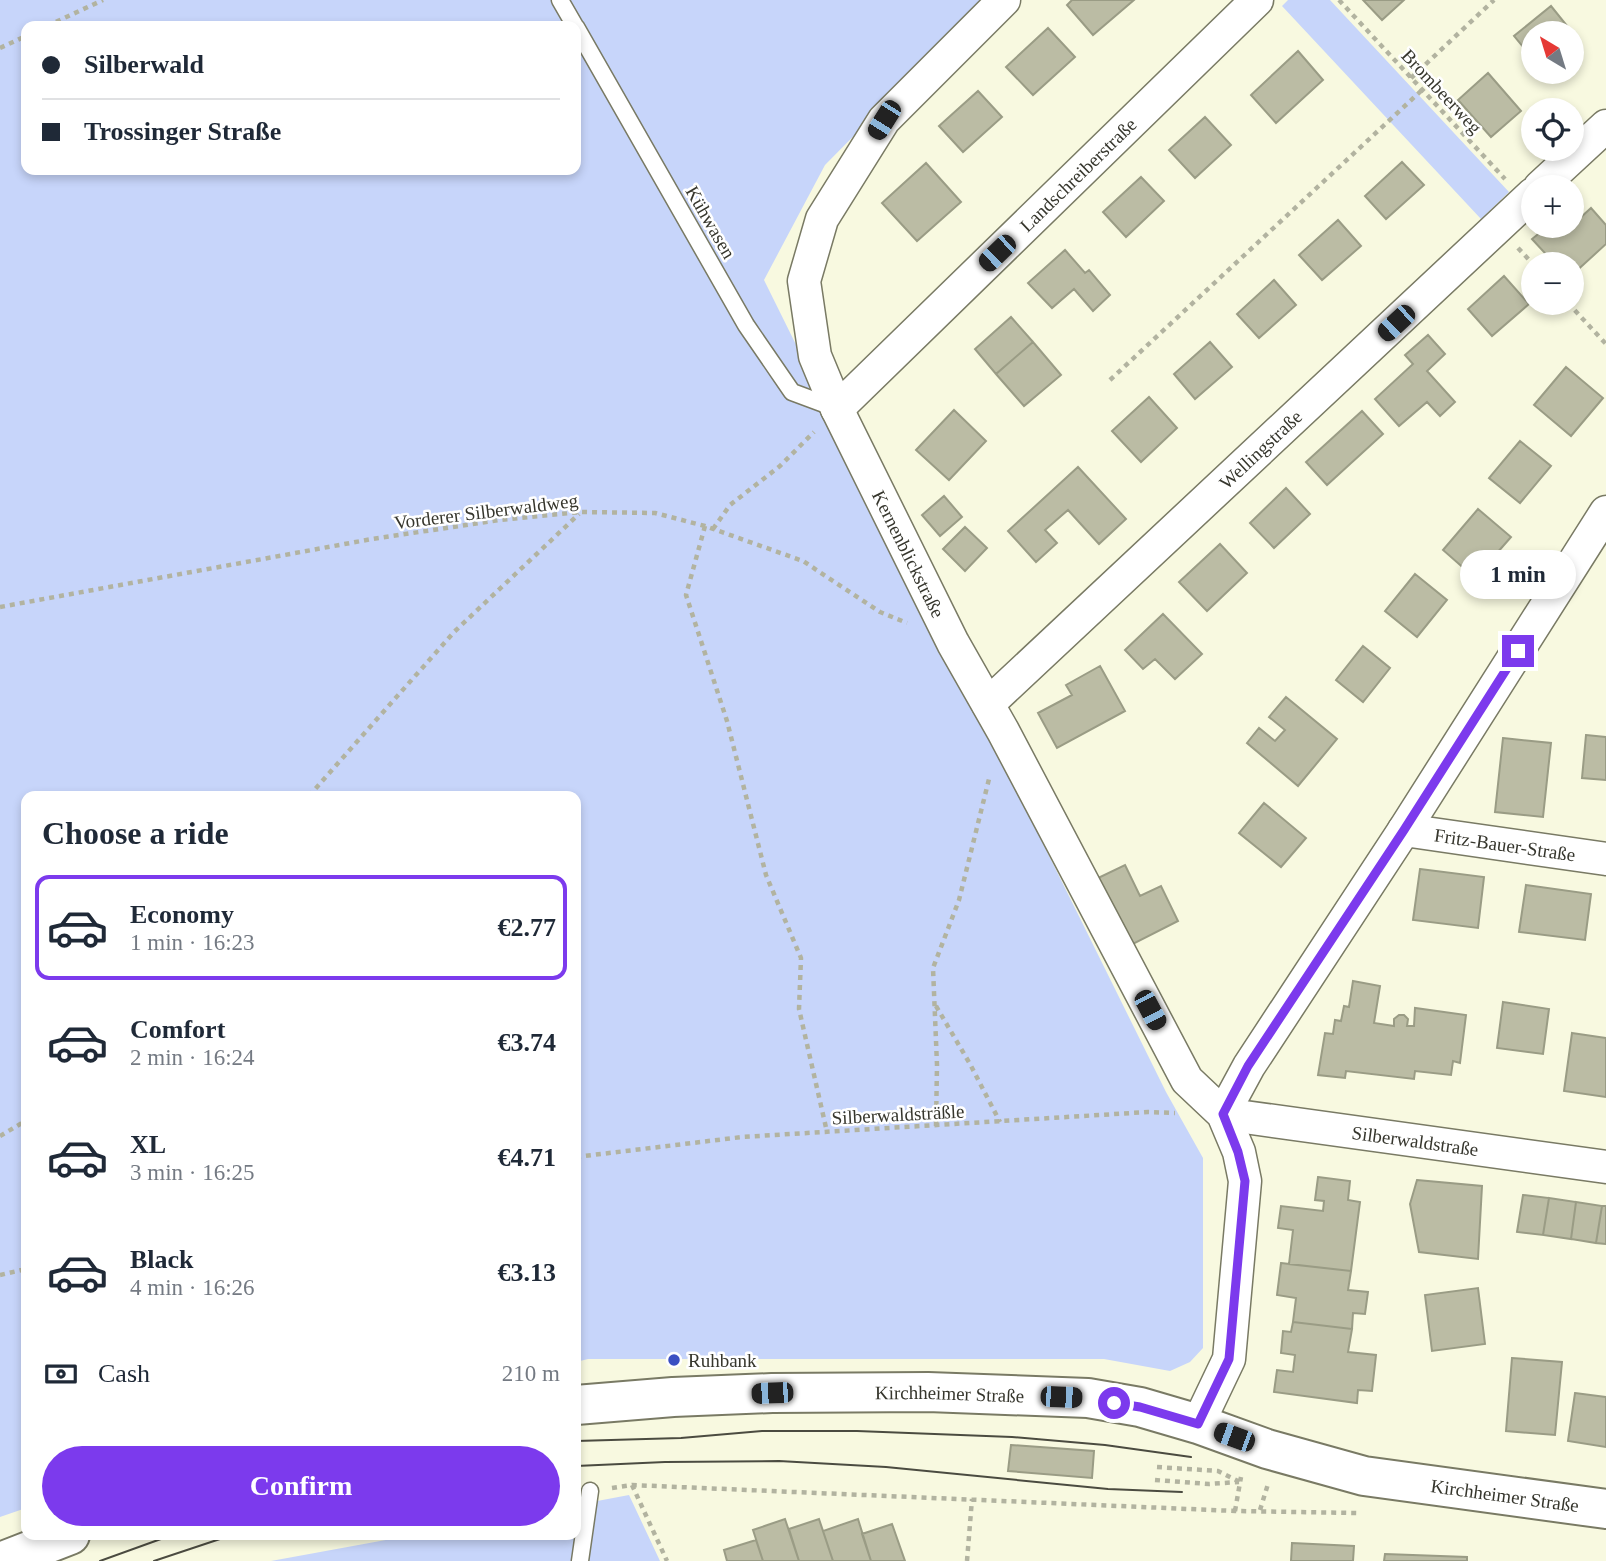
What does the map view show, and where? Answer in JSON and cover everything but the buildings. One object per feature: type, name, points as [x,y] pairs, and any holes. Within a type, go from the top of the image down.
[{"type":"main road","name":"Kirchheimer Straße","points":[[581,1405],[772,1393],[928,1392],[1088,1398],[1140,1407],[1267,1449],[1364,1476],[1606,1509]]},
{"type":"main road","points":[[3,1561],[56,1540]]},
{"type":"street","name":"Kernenblickstraße","points":[[1004,0],[884,120],[822,219],[804,281],[815,356],[837,409],[953,643],[1187,1080],[1223,1114]]},
{"type":"street","name":"Landschreiberstraße","points":[[837,409],[1257,0]]},
{"type":"street","name":"Wellingstraße","points":[[1553,175],[1606,126]]},
{"type":"street","name":"Wellingstraße","points":[[995,718],[1521,206]]},
{"type":"street","points":[[1198,1424],[1229,1359],[1245,1181],[1238,1152],[1223,1114],[1248,1066],[1404,830],[1605,516]]},
{"type":"street","name":"Fritz-Bauer-Straße","points":[[1404,830],[1606,859]]},
{"type":"street","name":"Silberwaldstraße","points":[[1223,1114],[1606,1167]]},
{"type":"lane","name":"Kühwasen","points":[[560,0],[572,21]]},
{"type":"lane","name":"Kühwasen","points":[[581,37],[746,326],[792,391],[837,409]]},
{"type":"lane","points":[[580,1561],[590,1491]]},
{"type":"path","points":[[58,21],[103,0]]},
{"type":"path","name":"Brombeerweg","points":[[1339,0],[1422,90],[1521,183]]},
{"type":"path","points":[[1411,78],[1494,0]]},
{"type":"path","points":[[0,48],[21,38]]},
{"type":"path","points":[[1110,380],[1422,90]]},
{"type":"path","points":[[1579,315],[1606,344]]},
{"type":"path","points":[[713,529],[730,505],[780,466],[837,409]]},
{"type":"path","points":[[313,791],[454,632],[581,512]]},
{"type":"path","name":"Vorderer Silberwaldweg","points":[[0,607],[372,539],[500,520],[581,512],[655,513],[705,526],[803,561],[880,612],[953,643]]},
{"type":"path","points":[[705,526],[686,595],[727,721],[766,875],[801,958],[799,1009],[827,1132]]},
{"type":"path","points":[[936,1126],[933,968],[959,900],[995,718]]},
{"type":"path","points":[[935,1005],[1000,1122]]},
{"type":"path","name":"Silberwaldsträßle","points":[[581,1156],[742,1137],[1148,1112],[1223,1114]]},
{"type":"path","points":[[0,1136],[21,1124]]},
{"type":"path","points":[[0,1275],[21,1270]]},
{"type":"path","points":[[1156,1480],[1209,1484],[1240,1482],[1218,1471],[1157,1467]]},
{"type":"path","points":[[632,1485],[667,1561]]},
{"type":"path","points":[[590,1491],[632,1485],[1260,1510]]},
{"type":"path","points":[[967,1561],[972,1499]]},
{"type":"shaded area","points":[[0,0],[988,0],[825,165],[764,280],[1166,1092],[1203,1158],[1203,1348],[1190,1362],[1170,1371],[1104,1359],[581,1361],[581,791],[21,791],[21,1510],[0,1517]]},
{"type":"shaded area","points":[[1288,0],[1330,0],[1509,192],[1481,219],[1282,6]]},
{"type":"shaded area","points":[[629,1495],[660,1561],[271,1561],[386,1540],[581,1540],[581,1504]]},
{"type":"tram line","points":[[581,1441],[681,1438],[762,1431],[857,1431],[1012,1437],[1105,1445],[1191,1457]]},
{"type":"tram line","points":[[581,1466],[779,1461],[886,1467],[1108,1489],[1182,1492]]},
{"type":"tram line","points":[[100,1561],[158,1540]]},
{"type":"tram line","points":[[154,1561],[217,1540]]},
{"type":"place","name":"Ruhbank","points":[[674,1360]]},
{"type":"route","points":[[1114,1403],[1140,1407],[1198,1424],[1229,1359],[1245,1181],[1238,1152],[1223,1114],[1248,1066],[1518,651]]}]
